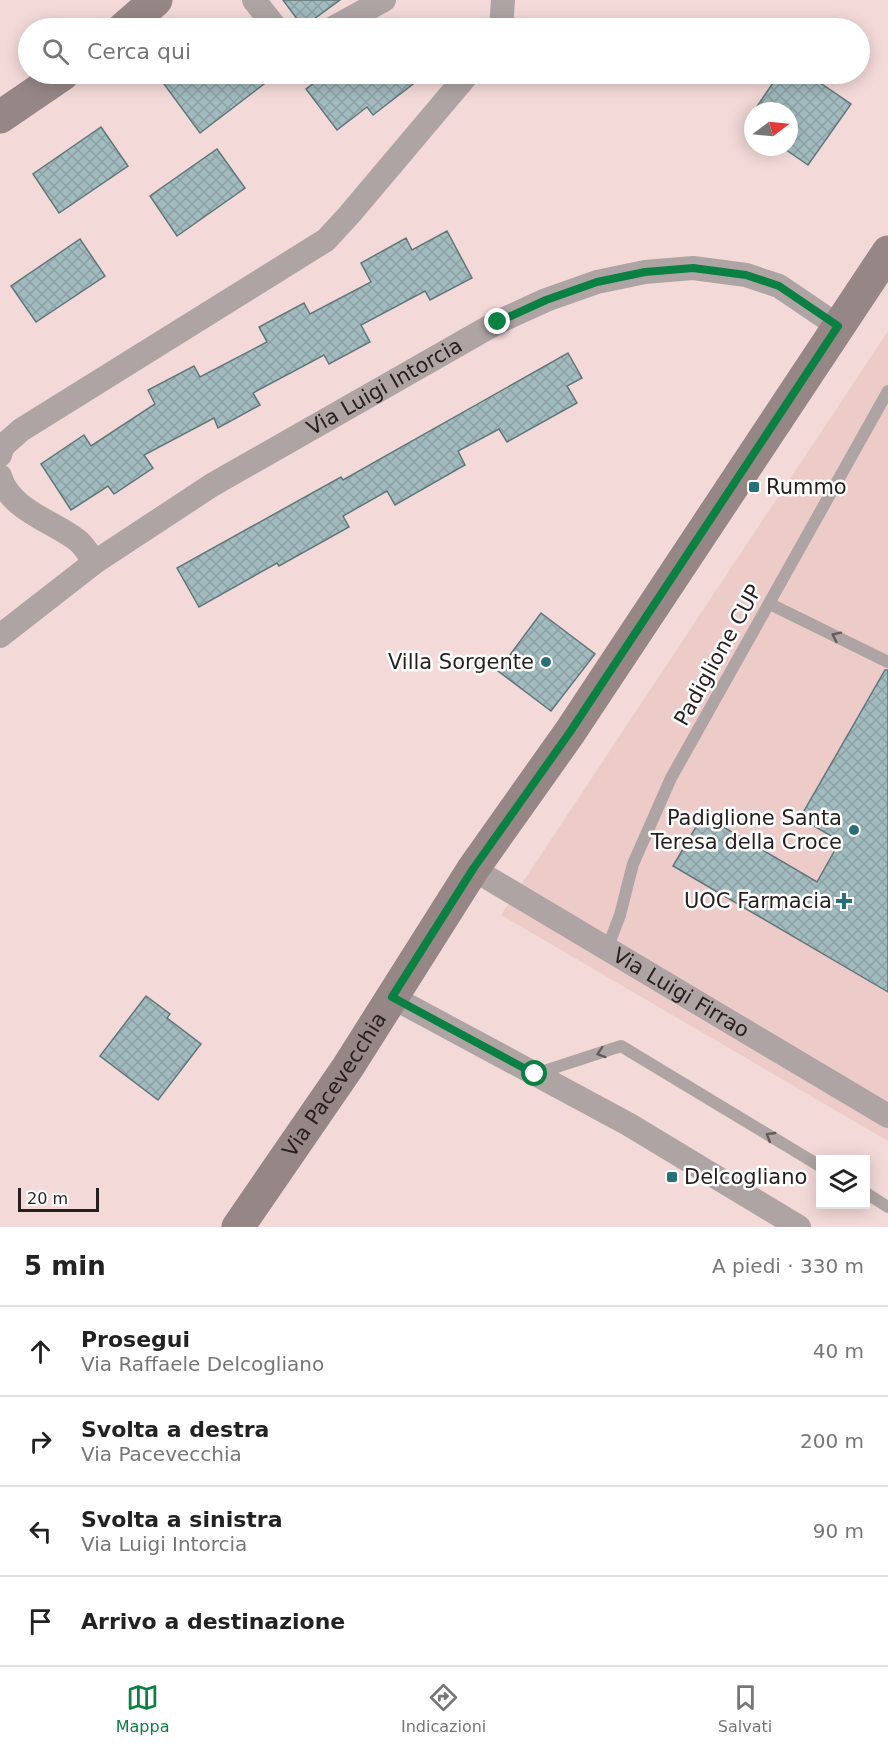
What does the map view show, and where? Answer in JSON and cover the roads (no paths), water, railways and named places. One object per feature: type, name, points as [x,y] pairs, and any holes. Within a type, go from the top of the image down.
[{"type":"street","points":[[254,0],[268,18]]},
{"type":"street","points":[[351,18],[384,0]]},
{"type":"street","points":[[502,18],[503,0]]},
{"type":"street","points":[[1,114],[48,84]]},
{"type":"street","points":[[0,455],[3,447],[21,430],[326,240],[460,84]]},
{"type":"street","name":"Via Pacevecchia","points":[[238,1227],[348,1067],[473,869],[570,732],[888,252]]},
{"type":"street","name":"Via Luigi Intorcia","points":[[0,636],[95,562],[212,485],[498,322],[546,300],[597,282],[645,272],[693,268],[746,275],[779,286],[838,326]]},
{"type":"street","points":[[0,476],[2,484],[19,505],[46,519],[80,542],[95,562]]},
{"type":"street","name":"Via Luigi Firrao","points":[[473,869],[888,1116]]},
{"type":"street","points":[[392,997],[628,1124],[800,1227]]},
{"type":"lane","name":"Padiglione CUP","points":[[607,949],[620,915],[633,864],[671,778],[888,391]]},
{"type":"lane","points":[[770,603],[888,662]]},
{"type":"lane","points":[[535,1074],[621,1046],[816,1164]]},
{"type":"lane","points":[[870,1196],[888,1207]]},
{"type":"place","name":"Rummo","points":[[754,487]]},
{"type":"place","name":"Villa Sorgente","points":[[546,662]]},
{"type":"place","name":"Padiglione Santa Teresa della Croce","points":[[854,830]]},
{"type":"place","name":"UOC Farmacia","points":[[844,901]]},
{"type":"place","name":"Delcogliano","points":[[672,1177]]}]
